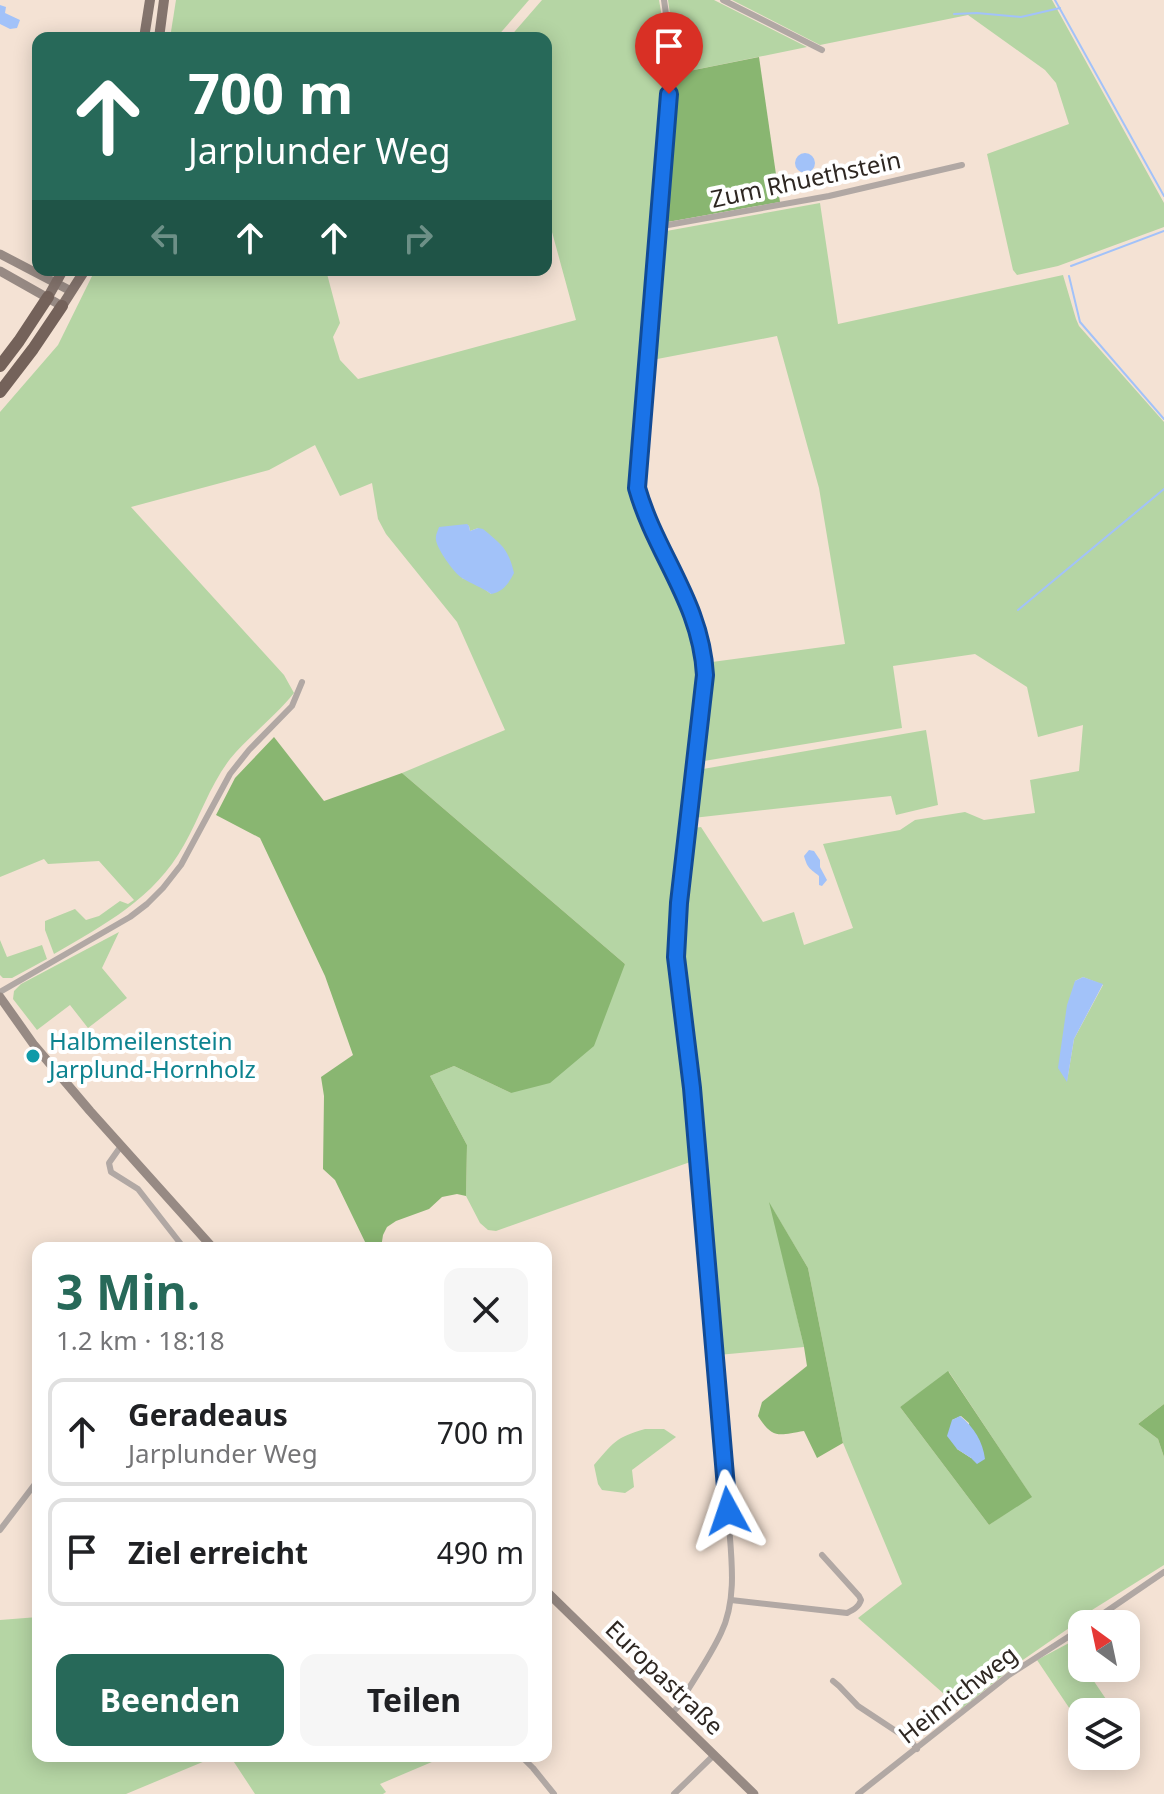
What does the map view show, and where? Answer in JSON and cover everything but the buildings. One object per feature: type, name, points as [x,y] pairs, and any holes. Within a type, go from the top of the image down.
[{"type":"highway","points":[[0,366],[48,297]]},
{"type":"highway","points":[[0,392],[62,306]]},
{"type":"main road","points":[[145,32],[150,0]]},
{"type":"main road","points":[[160,32],[164,0]]},
{"type":"main road","points":[[0,254],[32,271]]},
{"type":"main road","points":[[21,265],[32,267]]},
{"type":"main road","points":[[0,271],[62,306],[81,276]]},
{"type":"main road","points":[[41,276],[71,291]]},
{"type":"main road","points":[[48,297],[60,276]]},
{"type":"main road","points":[[0,995],[34,1045],[208,1242]]},
{"type":"main road","name":"Europastraße","points":[[552,1597],[754,1794]]},
{"type":"street","points":[[664,0],[671,67],[637,488],[645,512],[692,611],[703,653],[705,675],[676,957],[692,1088],[728,1511],[731,1600],[722,1632],[671,1714]]},
{"type":"street","points":[[723,0],[822,50]]},
{"type":"street","name":"Zum Rhuethstein","points":[[657,227],[829,196],[962,165]]},
{"type":"street","points":[[0,995],[130,917],[155,896],[181,865],[230,774],[292,706],[302,682]]},
{"type":"street","points":[[121,1146],[109,1163],[111,1172],[138,1189],[179,1242]]},
{"type":"street","points":[[0,1530],[32,1488]]},
{"type":"street","points":[[731,1600],[850,1612],[861,1600],[822,1555]]},
{"type":"street","points":[[1108,1610],[1164,1572]]},
{"type":"street","name":"Heinrichweg","points":[[858,1794],[1009,1675],[1068,1637]]},
{"type":"street","points":[[833,1681],[858,1706],[911,1741],[917,1749]]},
{"type":"street","points":[[674,1794],[714,1755]]},
{"type":"street","points":[[527,1762],[554,1794]]},
{"type":"green space","points":[[176,0],[529,0],[501,32],[171,32]]},
{"type":"green space","points":[[542,0],[659,0],[666,41],[666,81],[631,487],[659,558],[688,618],[697,648],[671,973],[688,1090],[693,1161],[496,1231],[488,1230],[480,1223],[466,1196],[467,1145],[430,1076],[454,1066],[511,1093],[625,964],[402,773],[505,730],[457,622],[386,534],[378,519],[372,483],[340,496],[315,445],[269,470],[131,507],[284,675],[294,693],[230,759],[184,845],[158,881],[127,908],[54,954],[45,921],[75,909],[86,920],[99,916],[120,901],[128,904],[134,900],[99,861],[48,864],[44,859],[0,877],[0,412],[58,345],[92,276],[328,276],[340,323],[333,337],[340,360],[358,379],[576,320],[552,232],[552,32],[514,32]],"holes":[[[461,526],[469,526],[470,531],[478,528],[491,594],[462,578]]]},
{"type":"green space","points":[[668,0],[714,0],[807,47],[674,74],[675,48]]},
{"type":"green space","points":[[732,0],[1052,0],[1164,203],[1164,227],[1058,266],[1017,275],[1013,270],[987,154],[1069,124],[1056,83],[1045,70],[968,15],[820,45]]},
{"type":"green space","points":[[759,57],[780,202],[662,223],[674,74]]},
{"type":"green space","points":[[820,203],[838,324],[1063,275],[1079,326],[1164,422],[1164,1404],[1138,1424],[1158,1439],[1164,1457],[1164,1565],[1092,1610],[1068,1610],[1068,1629],[961,1709],[858,1618],[902,1584],[843,1443],[808,1268],[771,1206],[804,1347],[718,1355],[697,1085],[680,958],[693,828],[701,827],[763,922],[794,912],[804,945],[853,928],[823,844],[900,830],[915,820],[965,812],[984,820],[1035,813],[1030,780],[1079,771],[1083,725],[1038,737],[1027,687],[975,654],[893,666],[902,728],[704,761],[699,756],[712,662],[845,644],[819,488],[777,336],[652,360],[661,232]],"holes":[[[1083,977],[1103,985],[1074,1039],[1067,1081],[1075,981]],[[949,1372],[1031,1496],[989,1525],[900,1407]]]},
{"type":"green space","points":[[926,730],[938,805],[896,815],[891,796],[693,818],[691,815],[696,777],[703,769]]},
{"type":"green space","points":[[274,737],[324,801],[402,773],[625,964],[594,1046],[550,1083],[511,1093],[454,1066],[430,1076],[467,1145],[466,1196],[442,1197],[429,1209],[396,1221],[387,1227],[382,1242],[365,1242],[335,1180],[323,1169],[324,1096],[321,1077],[353,1055],[325,976],[260,838],[216,815],[235,778]]},
{"type":"green space","points":[[119,932],[102,968],[127,998],[88,1028],[70,1005],[37,1030],[13,999],[14,991],[21,984]]},
{"type":"green space","points":[[0,940],[7,957],[42,945],[47,959],[12,978],[3,978],[0,975]]},
{"type":"green space","points":[[769,1202],[808,1268],[843,1443],[817,1458],[804,1431],[777,1434],[768,1429],[758,1416],[762,1402],[807,1366]]},
{"type":"green space","points":[[948,1371],[1032,1497],[989,1525],[900,1407]],"holes":[[[961,1416],[969,1423],[971,1458],[957,1449],[952,1420]]]},
{"type":"green space","points":[[1164,1404],[1164,1457],[1158,1439],[1138,1424]]},
{"type":"green space","points":[[645,1429],[664,1429],[676,1437],[632,1470],[634,1487],[625,1493],[602,1490],[594,1465],[616,1442]]},
{"type":"green space","points":[[32,1617],[32,1762],[203,1762],[126,1794],[0,1794],[0,1620]]},
{"type":"green space","points":[[1068,1644],[1068,1682],[1094,1682],[1105,1698],[1068,1698],[1068,1706],[1037,1660]]},
{"type":"green space","points":[[234,1762],[432,1762],[380,1784],[386,1792],[383,1794],[255,1794]]},
{"type":"water","points":[[0,5],[6,7],[5,13],[20,20],[17,28],[10,29],[0,24]]},
{"type":"water","points":[[805,153],[812,156],[815,163],[812,170],[805,173],[798,170],[795,163],[798,156]]},
{"type":"water","points":[[467,524],[470,531],[483,529],[507,552],[514,573],[505,586],[495,593],[491,594],[459,575],[437,544],[439,527]]},
{"type":"water","points":[[809,850],[814,851],[820,860],[827,880],[822,886],[819,885],[819,876],[805,861],[804,856]]},
{"type":"water","points":[[1083,977],[1103,984],[1074,1039],[1067,1082],[1058,1068],[1067,1005],[1075,981]]},
{"type":"water","points":[[960,1416],[980,1441],[985,1459],[977,1464],[957,1449],[947,1436],[952,1420]]},
{"type":"waterway","points":[[1055,0],[1164,196]]},
{"type":"waterway","points":[[954,14],[1021,17],[1060,8]]},
{"type":"waterway","points":[[1071,266],[1164,231]]},
{"type":"waterway","points":[[1069,276],[1080,322],[1164,419]]},
{"type":"waterway","points":[[1018,610],[1164,489]]},
{"type":"place","name":"Halbmeilenstein Jarplund-Hornholz","points":[[33,1056]]},
{"type":"route","points":[[669,94],[637,488],[645,512],[692,611],[698,628],[705,675],[687,823],[676,957],[692,1088],[728,1511]]}]
